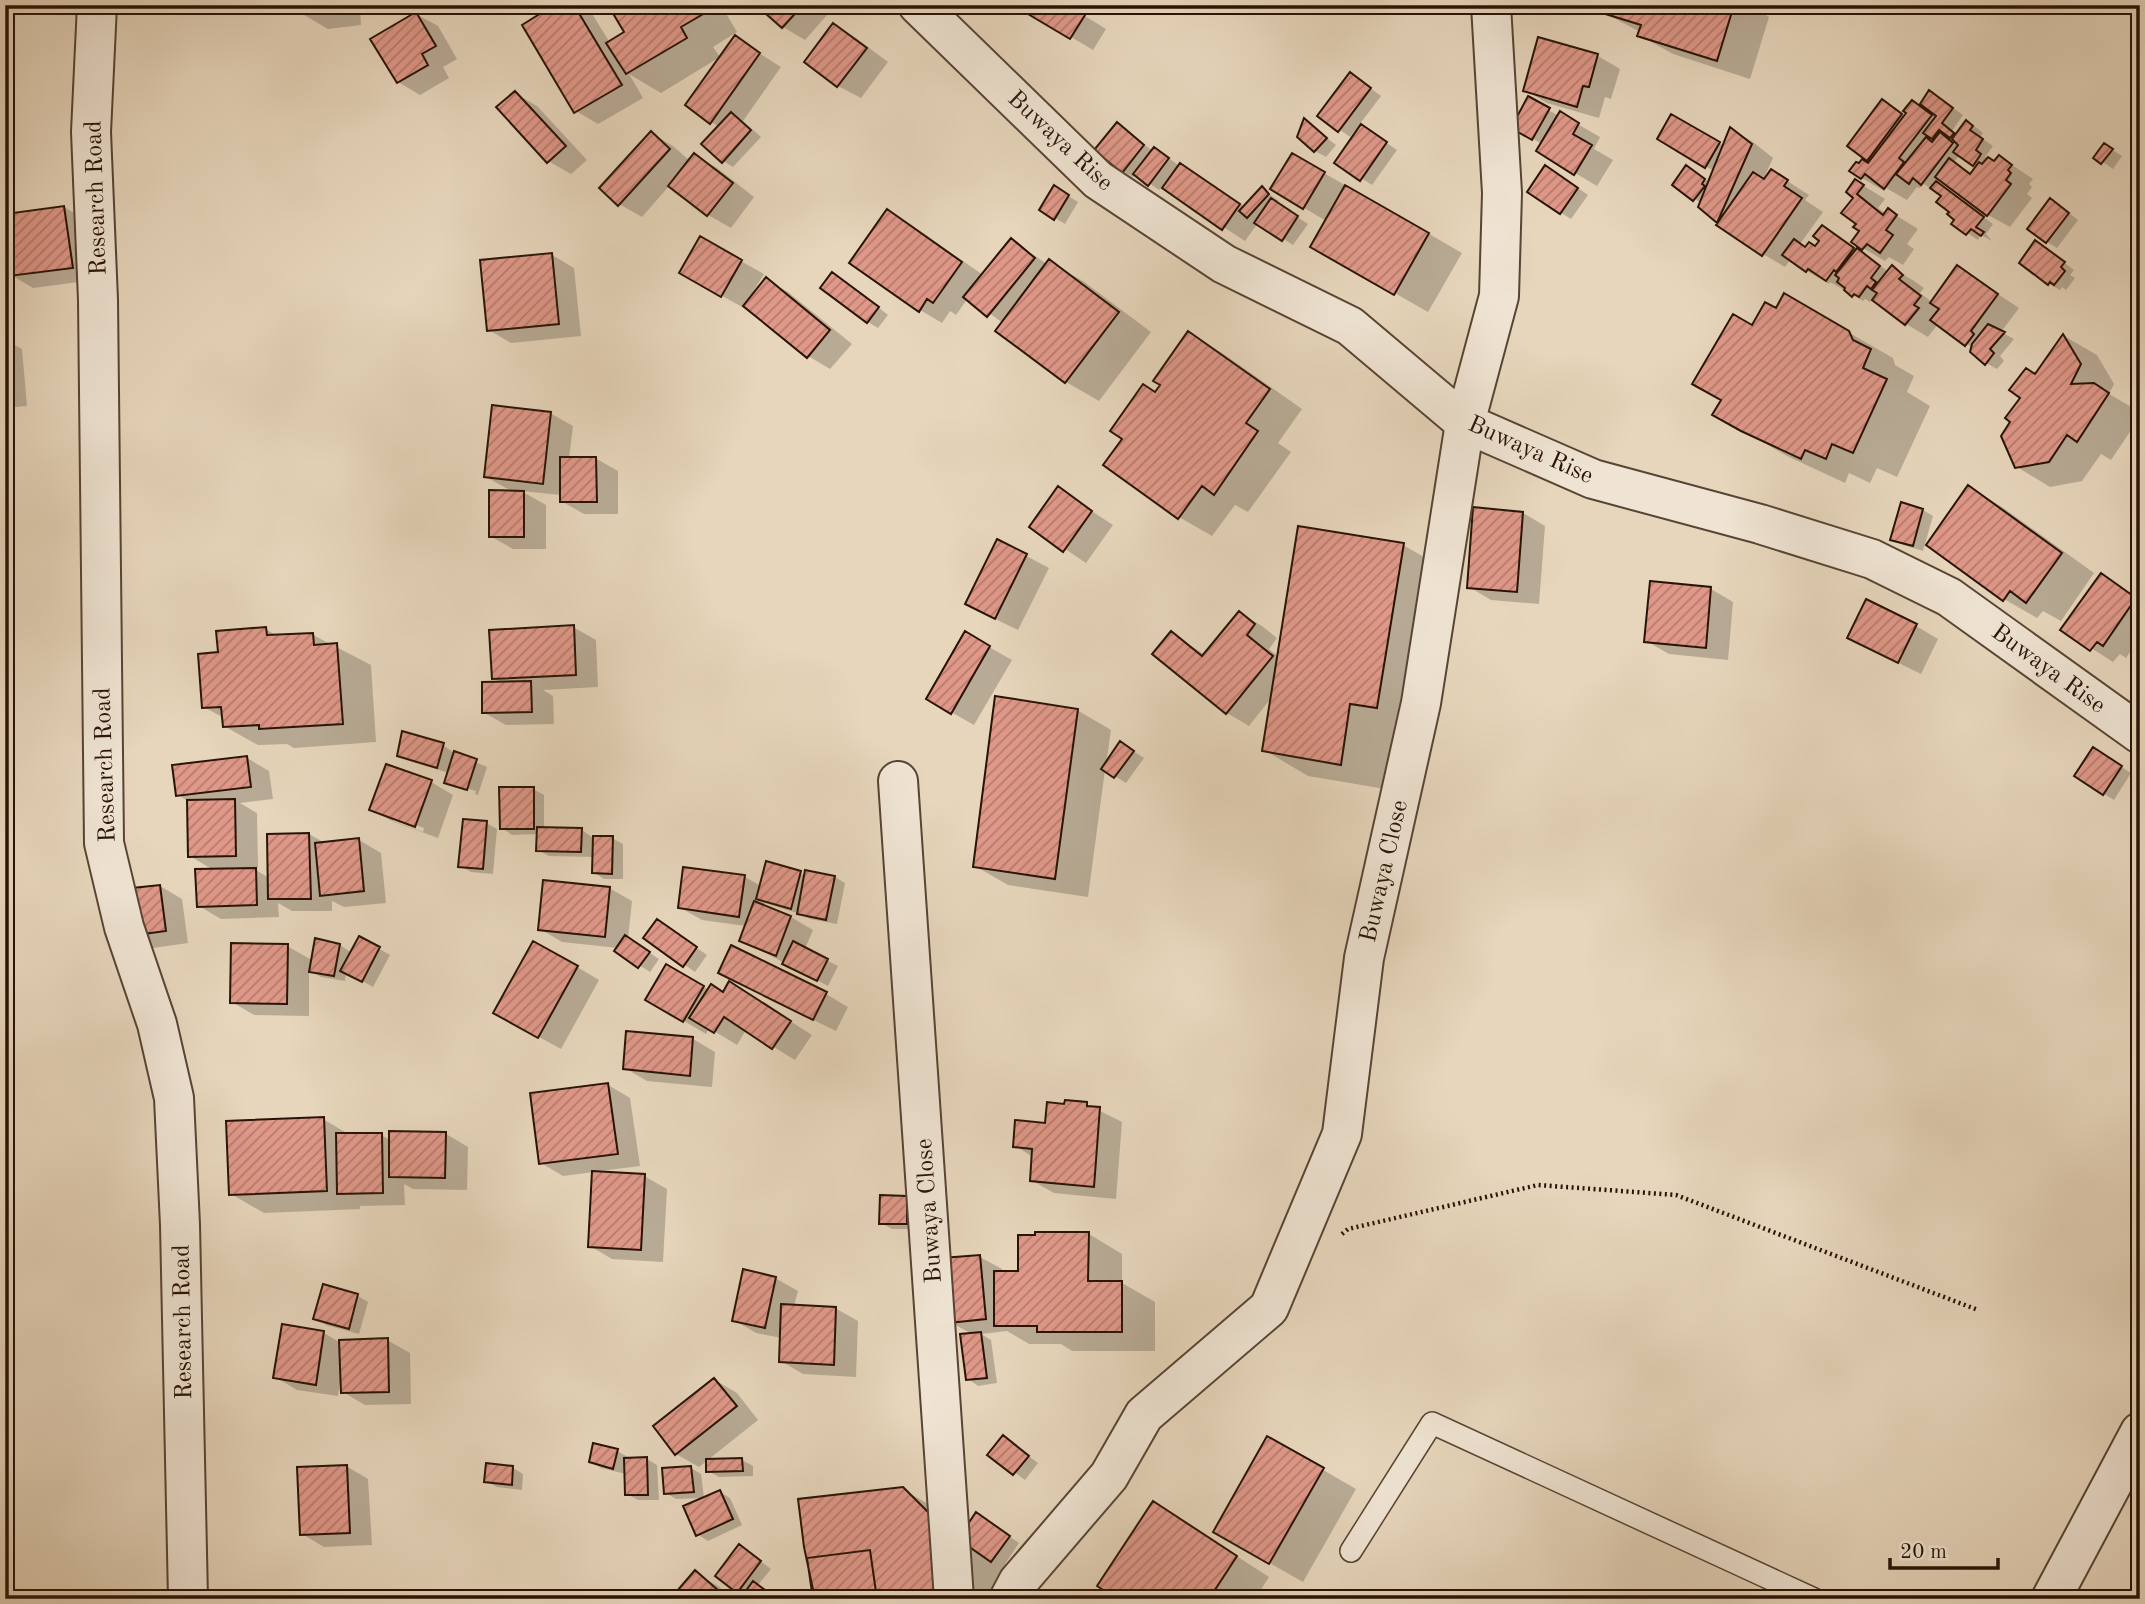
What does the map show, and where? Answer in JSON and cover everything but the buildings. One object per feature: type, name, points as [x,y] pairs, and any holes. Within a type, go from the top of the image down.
[{"type":"street","name":"Research Road","points":[[97,5],[90,132],[98,300],[104,843],[124,927],[157,1024],[174,1098],[180,1225],[188,1599]]},
{"type":"street","name":"Buwaya Rise","points":[[918,5],[1098,180],[1224,264],[1350,326],[1465,422],[1593,479],[1760,524],[1872,559],[1949,597],[2140,734]]},
{"type":"street","name":"Buwaya Close","points":[[1009,1599],[1018,1581],[1109,1476],[1144,1415],[1269,1308],[1342,1134],[1364,958],[1421,703],[1465,422],[1499,296],[1502,193],[1491,5]]},
{"type":"street","name":"Buwaya Close","points":[[898,781],[954,1599]]},
{"type":"street","points":[[2051,1599],[2140,1432]]},
{"type":"lane","points":[[1351,1551],[1432,1423],[1814,1599]]},
{"type":"path","points":[[1339,1237],[1348,1228],[1538,1185],[1676,1195],[1978,1310]]}]
